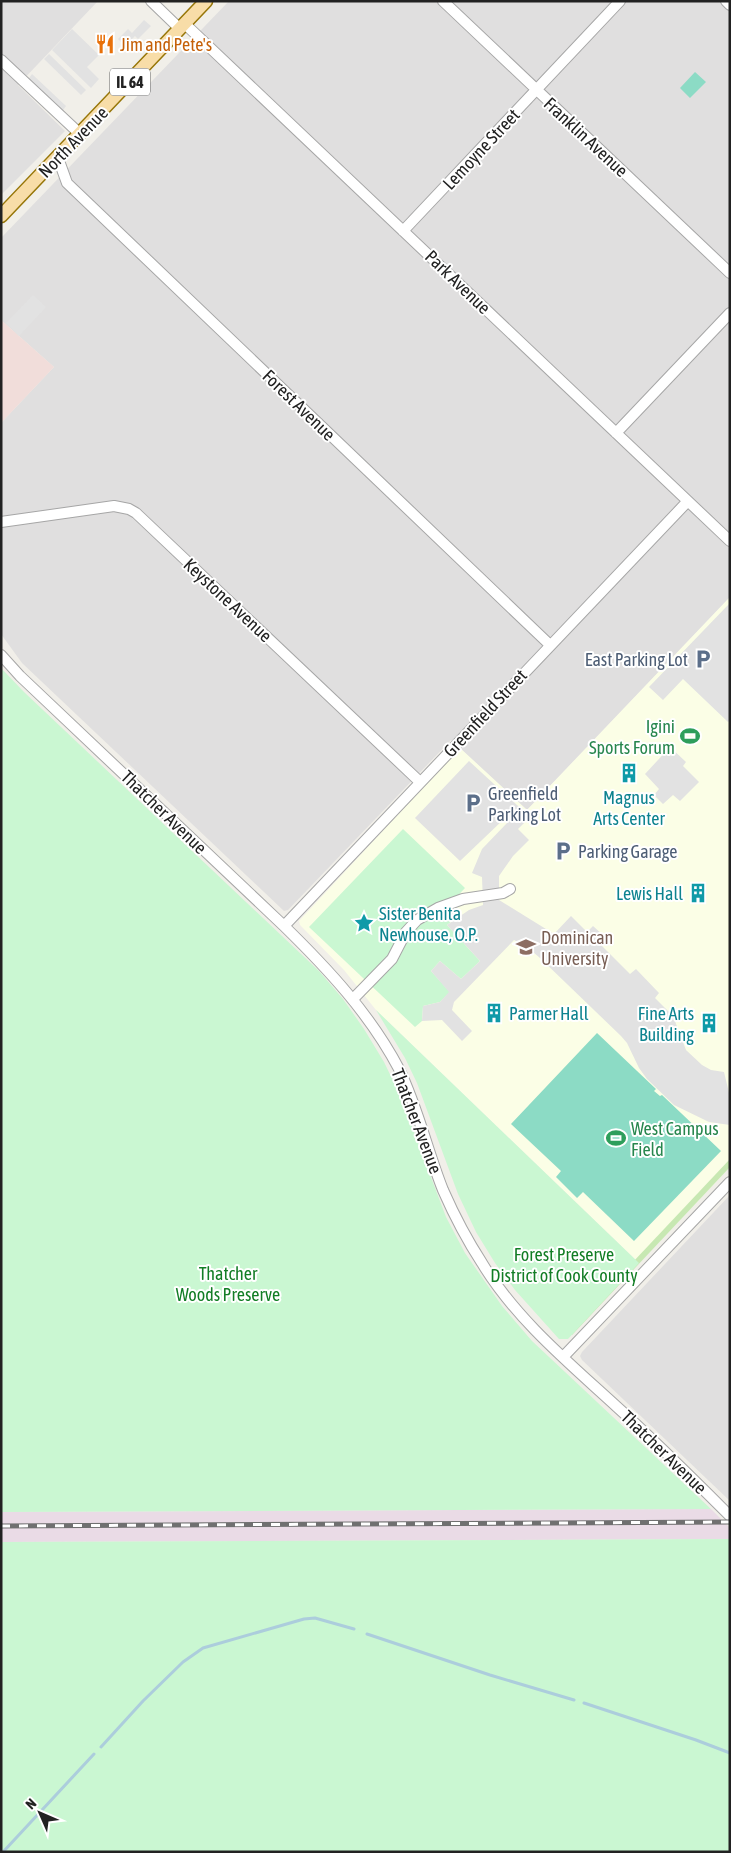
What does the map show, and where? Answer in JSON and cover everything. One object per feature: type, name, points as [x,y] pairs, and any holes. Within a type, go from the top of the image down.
[{"type":"main road","name":"North Avenue","points":[[1,216],[206,1]]},
{"type":"street","name":"Park Avenue","points":[[151,1],[183,26],[404,231],[730,541]]},
{"type":"street","name":"Franklin Avenue","points":[[443,1],[730,272]]},
{"type":"street","name":"Lemoyne Street","points":[[404,231],[620,1]]},
{"type":"street","points":[[726,1],[730,5]]},
{"type":"street","points":[[1,60],[80,134]]},
{"type":"street","name":"Forest Avenue","points":[[58,158],[66,182],[550,645]]},
{"type":"street","points":[[616,433],[730,313]]},
{"type":"street","name":"Greenfield Street","points":[[284,926],[688,501]]},
{"type":"street","name":"Keystone Avenue","points":[[1,522],[114,506],[129,508],[420,782]]},
{"type":"street","name":"Thatcher Avenue","points":[[1,655],[20,676],[325,966],[353,999],[376,1031],[399,1070],[456,1217],[477,1256],[510,1302],[538,1334],[652,1439],[730,1516]]},
{"type":"street","points":[[353,999],[392,958],[406,932],[417,920],[438,908],[463,899],[503,893],[510,889]]},
{"type":"street","points":[[563,1358],[730,1182]]},
{"type":"shaded area","points":[[1,1],[98,1],[18,85],[65,131],[1,195]]},
{"type":"shaded area","points":[[229,1],[730,1],[730,597],[527,810],[451,740],[288,910],[284,911],[22,663],[1,634],[1,423],[54,367],[1,320],[1,238]]},
{"type":"shaded area","points":[[144,20],[151,26],[138,39],[135,36],[125,46],[118,39],[128,29],[132,33]]},
{"type":"shaded area","points":[[72,29],[99,55],[87,67],[99,79],[91,88],[52,50]]},
{"type":"shaded area","points":[[49,54],[86,90],[81,95],[44,59]]},
{"type":"shaded area","points":[[32,74],[66,106],[61,113],[27,81]]},
{"type":"shaded area","points":[[33,295],[46,307],[19,336],[6,323]]},
{"type":"shaded area","points":[[1,320],[54,367],[1,423]]},
{"type":"shaded area","name":"Dominican University","points":[[730,597],[730,1167],[639,1263],[376,1010],[344,970],[300,925],[299,921],[460,748],[527,810]]},
{"type":"shaded area","name":"East Parking Lot","points":[[729,604],[730,720],[728,722],[683,679],[663,700],[649,687]]},
{"type":"shaded area","points":[[670,747],[686,762],[683,766],[699,782],[680,801],[673,795],[663,804],[654,795],[659,789],[645,774]]},
{"type":"shaded area","points":[[469,761],[530,817],[518,829],[529,840],[513,856],[499,876],[499,900],[554,934],[571,916],[587,932],[593,926],[603,935],[598,942],[630,974],[636,969],[659,993],[655,998],[673,1016],[686,1050],[702,1065],[711,1070],[724,1072],[730,1097],[730,1125],[709,1122],[674,1105],[647,1079],[639,1068],[627,1043],[621,1036],[540,958],[526,946],[514,940],[454,1002],[452,1010],[472,1031],[462,1041],[442,1020],[422,1021],[423,1006],[440,1002],[449,992],[431,971],[440,961],[461,979],[480,961],[447,925],[469,910],[483,905],[482,877],[472,873],[482,849],[508,822],[504,819],[460,861],[415,818]]},
{"type":"shaded area","points":[[730,1195],[730,1501],[580,1356]]},
{"type":"shaded area","points":[[711,1509],[730,1528],[730,1539],[1,1542],[1,1512]]},
{"type":"green space","points":[[695,72],[706,82],[690,98],[680,88]]},
{"type":"green space","name":"Thatcher Woods Preserve","points":[[1,668],[24,692],[319,971],[343,999],[384,1062],[400,1095],[446,1217],[465,1253],[502,1306],[532,1341],[711,1509],[1,1512]]},
{"type":"green space","points":[[403,829],[465,888],[450,904],[457,917],[447,925],[480,961],[461,979],[440,961],[431,971],[450,992],[440,1002],[423,1006],[422,1021],[415,1027],[309,927]]},
{"type":"green space","name":"Forest Preserve District of Cook County","points":[[376,1010],[639,1263],[568,1339],[559,1339],[515,1290],[495,1263],[476,1232],[458,1194],[417,1083],[405,1058]]},
{"type":"green space","name":"West Campus Field","points":[[597,1033],[656,1089],[654,1091],[660,1096],[662,1095],[721,1151],[634,1241],[583,1192],[577,1198],[556,1177],[561,1171],[511,1124]]},
{"type":"green space","points":[[730,1159],[730,1167],[572,1335],[568,1331]]},
{"type":"green space","points":[[730,1539],[730,1852],[1,1852],[1,1542]]},
{"type":"waterway","points":[[101,1747],[143,1701],[183,1662],[203,1648],[304,1619],[315,1618],[354,1629]]},
{"type":"waterway","points":[[367,1634],[490,1675],[574,1700]]},
{"type":"waterway","points":[[584,1703],[730,1753]]},
{"type":"waterway","points":[[3,1852],[94,1754]]},
{"type":"railway","points":[[1,1526],[730,1522]]},
{"type":"place","name":"Jim and Pete's","points":[[105,44]]},
{"type":"place","name":"East Parking Lot","points":[[703,659]]},
{"type":"place","name":"Igini Sports Forum","points":[[690,736]]},
{"type":"place","name":"Magnus Arts Center","points":[[629,773]]},
{"type":"place","name":"Greenfield Parking Lot","points":[[473,803]]},
{"type":"place","name":"Parking Garage","points":[[563,851]]},
{"type":"place","name":"Lewis Hall","points":[[698,893]]},
{"type":"place","name":"Sister Benita Newhouse, O.P.","points":[[364,923]]},
{"type":"place","name":"Dominican University","points":[[526,947]]},
{"type":"place","name":"Parmer Hall","points":[[494,1013]]},
{"type":"place","name":"Fine Arts Building","points":[[709,1023]]},
{"type":"place","name":"West Campus Field","points":[[616,1138]]}]
